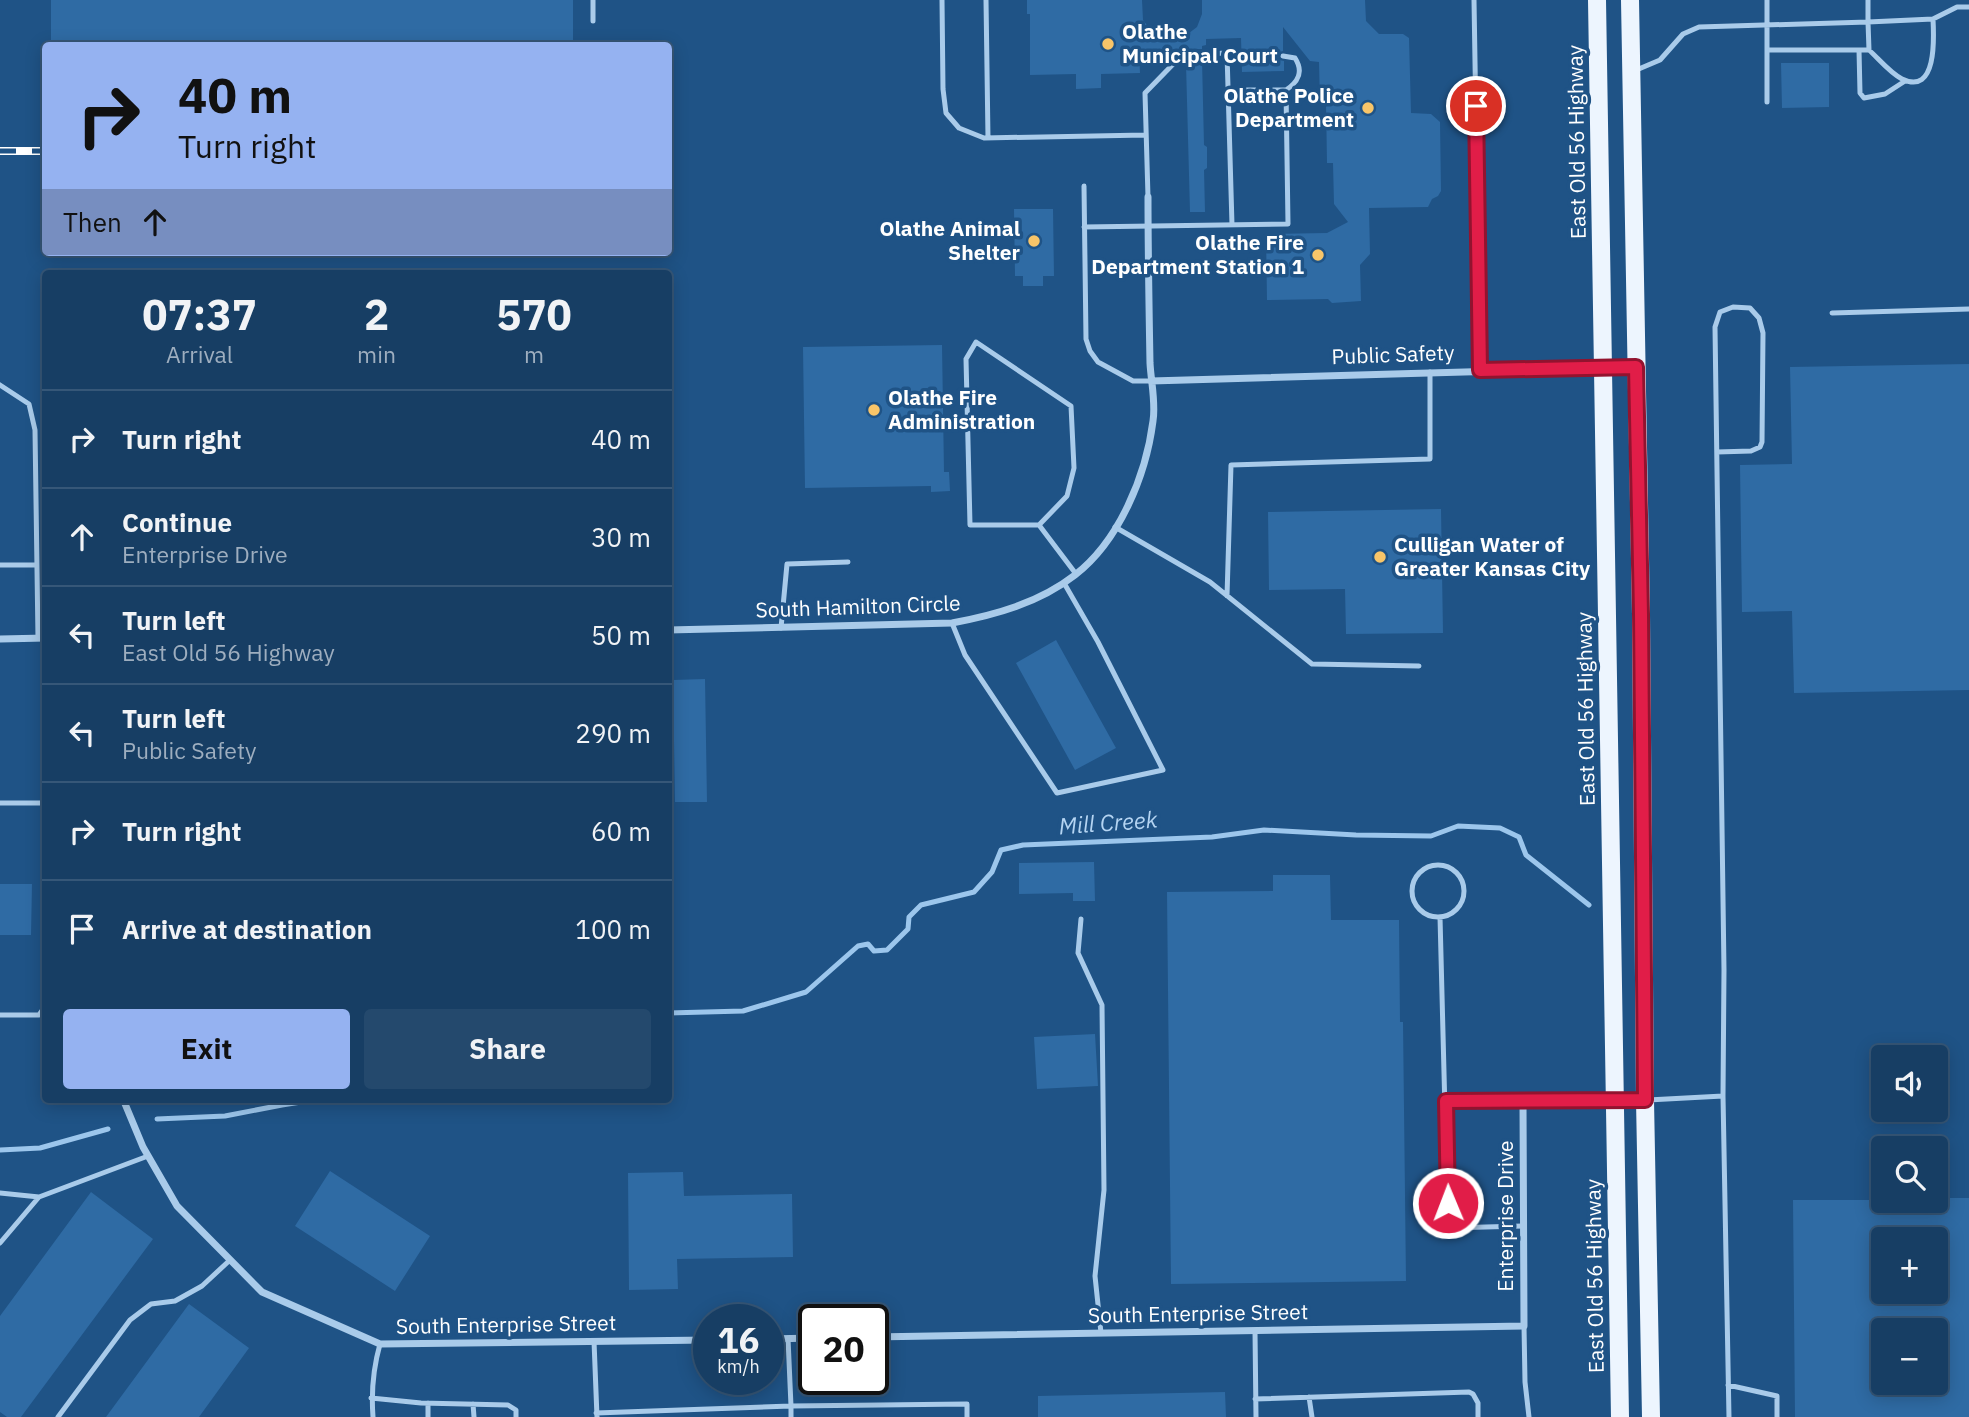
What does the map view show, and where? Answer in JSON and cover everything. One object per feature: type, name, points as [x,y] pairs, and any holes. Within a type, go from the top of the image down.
[{"type":"main road","name":"East Old 56 Highway","points":[[1597,0],[1620,1417]]},
{"type":"main road","points":[[1630,0],[1651,1417]]},
{"type":"street","name":"South Hamilton Circle","points":[[672,630],[952,623],[986,617],[1018,606],[1076,574],[1099,551],[1115,527],[1138,482],[1154,418],[1148,197]]},
{"type":"street","name":"Public Safety","points":[[1151,381],[1636,367]]},
{"type":"street","points":[[0,639],[42,638]]},
{"type":"street","points":[[1524,1100],[1645,1100]]},
{"type":"street","name":"Enterprise Drive","points":[[1524,1100],[1524,1326]]},
{"type":"street","name":"South Enterprise Street","points":[[125,1103],[148,1156],[177,1206],[262,1292],[380,1344],[693,1340]]},
{"type":"street","name":"South Enterprise Street","points":[[889,1337],[1524,1326]]},
{"type":"street","points":[[784,1338],[798,1338]]},
{"type":"lane","points":[[593,0],[593,21]]},
{"type":"lane","points":[[942,0],[943,89],[946,113],[959,128],[988,138],[1146,135]]},
{"type":"lane","points":[[986,0],[988,138]]},
{"type":"lane","points":[[1474,0],[1480,370]]},
{"type":"lane","points":[[1767,0],[1767,102]]},
{"type":"lane","points":[[1868,0],[1869,50]]},
{"type":"lane","points":[[1631,72],[1660,60],[1683,34],[1699,27],[1933,19],[1957,7],[1969,7]]},
{"type":"lane","points":[[1768,50],[1869,50],[1896,75],[1905,81],[1917,82],[1924,78],[1930,67],[1933,54],[1933,19]]},
{"type":"lane","points":[[1859,50],[1860,93],[1864,97],[1885,94],[1905,81]]},
{"type":"lane","points":[[1148,197],[1145,93],[1182,55],[1227,53],[1232,225]]},
{"type":"lane","points":[[1228,90],[1286,90],[1298,79],[1300,69],[1295,58],[1283,56]]},
{"type":"lane","points":[[1084,228],[1288,224],[1286,90]]},
{"type":"lane","points":[[1084,186],[1086,339],[1090,351],[1098,362],[1133,381],[1151,381]]},
{"type":"lane","points":[[1717,452],[1751,450],[1760,447],[1762,442],[1763,333],[1759,317],[1750,308],[1733,307],[1720,312],[1715,327],[1729,1417]]},
{"type":"lane","points":[[1832,313],[1969,309]]},
{"type":"lane","points":[[976,342],[1071,407],[1074,468],[1067,496],[1039,525],[970,525],[966,359],[976,342]]},
{"type":"lane","points":[[1227,596],[1231,465],[1430,459],[1430,372]]},
{"type":"lane","points":[[0,385],[29,404],[35,430],[37,565],[42,638]]},
{"type":"lane","points":[[1039,525],[1076,574]]},
{"type":"lane","points":[[1115,527],[1210,582],[1312,664],[1419,666]]},
{"type":"lane","points":[[782,628],[788,564],[848,562]]},
{"type":"lane","points":[[0,565],[37,565]]},
{"type":"lane","points":[[952,623],[965,655],[1057,793],[1163,770],[1098,642],[1064,583]]},
{"type":"lane","points":[[0,803],[42,803]]},
{"type":"lane","points":[[1440,864],[1455,871],[1464,886],[1461,904],[1455,911],[1440,918],[1421,912],[1415,905],[1411,889],[1417,874],[1423,868],[1440,864]]},
{"type":"lane","points":[[1440,918],[1448,1228],[1523,1226]]},
{"type":"lane","points":[[1081,919],[1078,953],[1102,1005],[1104,1190],[1095,1276],[1101,1333]]},
{"type":"lane","points":[[0,1015],[39,1015],[42,1011]]},
{"type":"lane","points":[[1645,1100],[1723,1096]]},
{"type":"lane","points":[[1446,1101],[1524,1100]]},
{"type":"lane","points":[[0,1193],[39,1197],[148,1156]]},
{"type":"lane","points":[[0,1242],[39,1197]]},
{"type":"lane","points":[[58,1417],[130,1320],[151,1304],[176,1301],[202,1286],[230,1260]]},
{"type":"lane","points":[[1524,1326],[1525,1382],[1530,1417]]},
{"type":"lane","points":[[1255,1331],[1256,1417]]},
{"type":"lane","points":[[788,1338],[791,1417]]},
{"type":"lane","points":[[594,1341],[596,1415],[791,1406],[967,1404],[967,1417]]},
{"type":"lane","points":[[373,1417],[373,1369],[380,1344]]},
{"type":"lane","points":[[1728,1385],[1777,1396],[1777,1417]]},
{"type":"lane","points":[[1255,1399],[1469,1392],[1478,1403],[1478,1417]]},
{"type":"lane","points":[[1309,1397],[1311,1417]]},
{"type":"lane","points":[[371,1398],[508,1405],[516,1410],[516,1417]]},
{"type":"lane","points":[[428,1403],[428,1417]]},
{"type":"lane","points":[[473,1404],[474,1417]]},
{"type":"building","points":[[51,0],[573,0],[573,40],[51,42]]},
{"type":"building","points":[[1027,0],[1142,0],[1143,20],[1156,35],[1171,39],[1185,36],[1197,27],[1202,14],[1202,0],[1365,0],[1366,21],[1379,34],[1403,34],[1409,38],[1411,113],[1431,114],[1440,122],[1441,191],[1428,207],[1369,208],[1370,254],[1360,265],[1361,301],[1332,303],[1328,299],[1267,300],[1266,234],[1327,233],[1348,222],[1334,204],[1333,163],[1327,163],[1326,103],[1320,103],[1319,62],[1310,61],[1283,27],[1283,51],[1279,52],[1278,56],[1279,60],[1284,61],[1284,71],[1242,72],[1241,38],[1206,39],[1206,45],[1202,46],[1202,49],[1181,50],[1170,60],[1139,52],[1140,73],[1101,74],[1101,88],[1076,89],[1076,74],[1030,75],[1030,14],[1027,14]]},
{"type":"building","points":[[1202,59],[1204,145],[1207,147],[1207,168],[1204,170],[1205,212],[1190,212],[1186,64],[1181,63],[1184,60]]},
{"type":"building","points":[[1781,63],[1829,63],[1829,107],[1782,108]]},
{"type":"building","name":"Olathe Animal Shelter","points":[[1014,209],[1053,209],[1054,276],[1043,276],[1043,286],[1023,286],[1023,276],[1015,276]]},
{"type":"building","name":"Olathe Fire Administration","points":[[942,345],[944,472],[949,472],[950,491],[931,492],[931,486],[805,488],[803,347]]},
{"type":"building","points":[[1969,364],[1969,690],[1794,693],[1792,611],[1742,612],[1740,465],[1792,464],[1790,367]]},
{"type":"building","points":[[1441,509],[1443,633],[1346,634],[1345,589],[1269,590],[1268,512]]},
{"type":"building","points":[[1056,640],[1116,748],[1075,770],[1016,663]]},
{"type":"building","points":[[705,679],[707,802],[675,802],[673,680]]},
{"type":"building","points":[[1094,862],[1095,901],[1073,901],[1073,893],[1019,894],[1019,863]]},
{"type":"building","points":[[1273,875],[1330,875],[1331,920],[1399,920],[1406,1281],[1171,1284],[1167,892],[1273,891]]},
{"type":"building","points":[[0,884],[32,884],[31,935],[0,935]]},
{"type":"building","points":[[1095,1034],[1098,1086],[1037,1089],[1034,1037]]},
{"type":"building","points":[[330,1171],[430,1236],[395,1291],[295,1226]]},
{"type":"building","points":[[683,1172],[684,1196],[792,1194],[793,1257],[677,1259],[678,1289],[629,1290],[628,1173]]},
{"type":"building","points":[[91,1192],[153,1239],[21,1417],[7,1417],[0,1412],[0,1316]]},
{"type":"building","points":[[1948,1198],[1969,1198],[1969,1417],[1795,1417],[1793,1200],[1871,1200],[1871,1213],[1948,1213]]},
{"type":"building","points":[[189,1304],[249,1348],[199,1417],[106,1417]]},
{"type":"building","points":[[1225,1392],[1226,1417],[1038,1417],[1038,1396]]},
{"type":"waterway","name":"Mill Creek","points":[[672,1013],[743,1011],[806,992],[858,946],[868,944],[874,951],[887,950],[908,929],[909,917],[921,905],[974,892],[992,872],[1001,850],[1023,845],[1212,837],[1264,830],[1431,836],[1458,826],[1500,828],[1519,837],[1526,855],[1589,905]]},
{"type":"waterway","name":"Mill Creek","points":[[157,1119],[225,1116],[295,1103]]},
{"type":"waterway","name":"Mill Creek","points":[[0,1150],[40,1148],[108,1129]]},
{"type":"railway","points":[[0,151],[42,151]]},
{"type":"place","name":"Olathe Municipal Court","points":[[1108,44]]},
{"type":"place","name":"Olathe Police Department","points":[[1368,108]]},
{"type":"place","name":"Olathe Animal Shelter","points":[[1034,241]]},
{"type":"place","name":"Olathe Fire Department Station 1","points":[[1318,255]]},
{"type":"place","name":"Olathe Fire Administration","points":[[874,410]]},
{"type":"place","name":"Culligan Water of Greater Kansas City","points":[[1380,557]]},
{"type":"route","points":[[1448,1203],[1446,1101],[1645,1100],[1636,367],[1480,370],[1476,106]]}]
